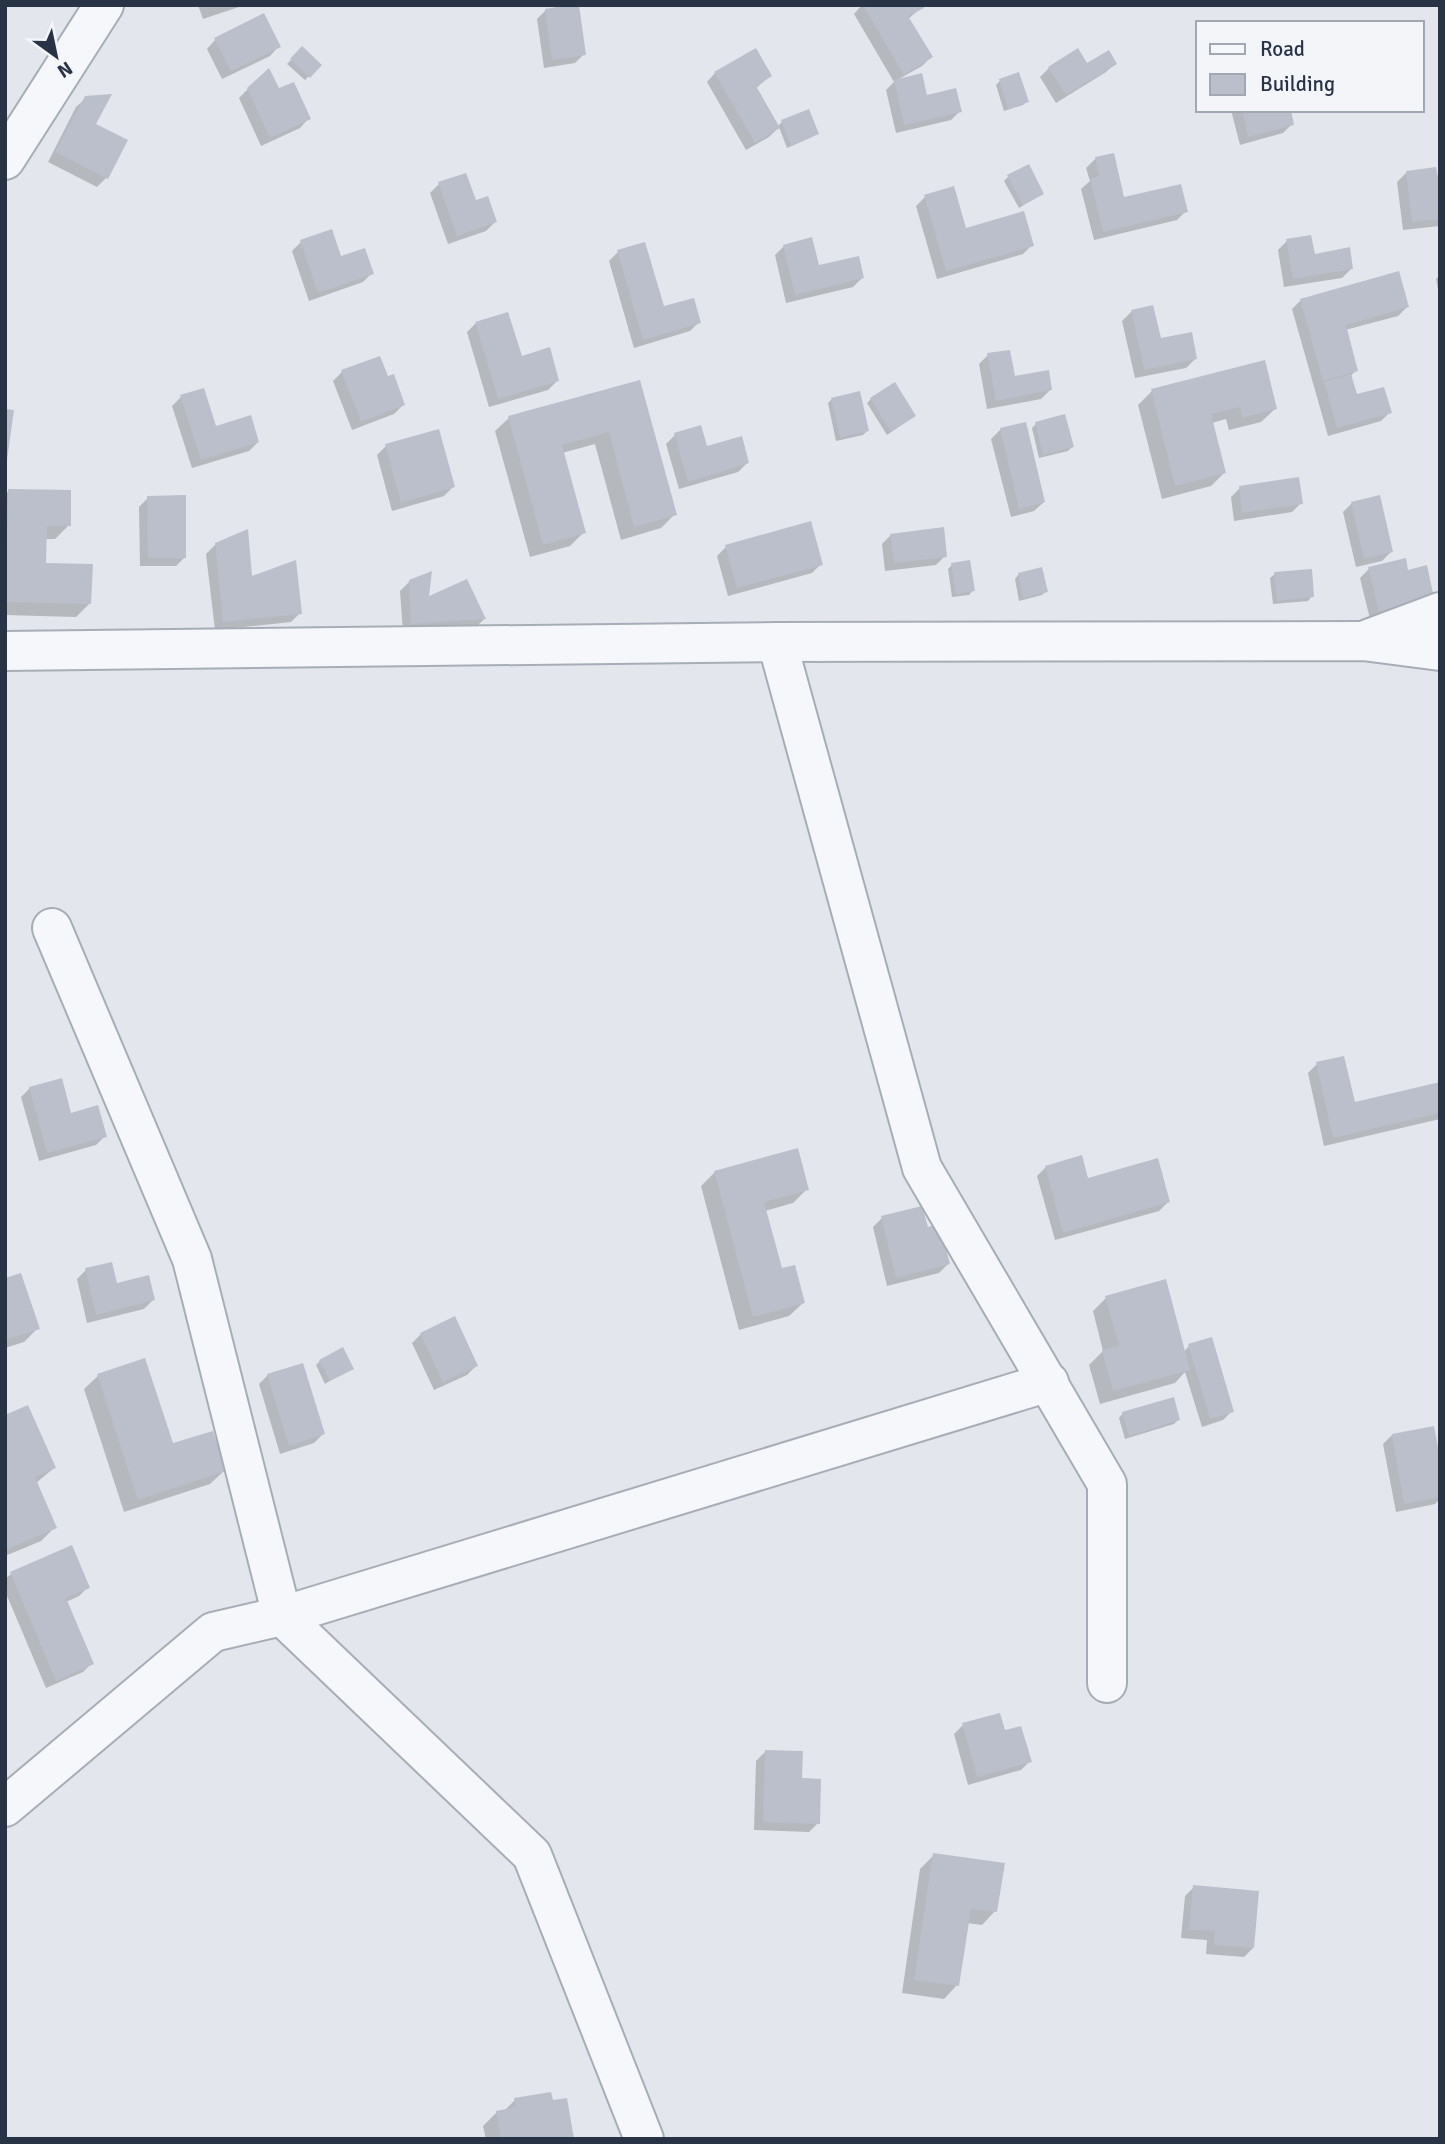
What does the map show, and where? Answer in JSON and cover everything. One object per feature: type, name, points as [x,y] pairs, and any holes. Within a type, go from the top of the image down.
[{"type":"street","points":[[5,160],[104,5]]},
{"type":"street","points":[[1363,641],[1440,612]]},
{"type":"street","points":[[5,652],[777,642],[1363,641],[1440,652]]},
{"type":"street","points":[[777,642],[922,1168],[1107,1483],[1107,1683]]},
{"type":"street","points":[[51,928],[192,1259],[282,1616],[532,1855],[644,2139]]},
{"type":"street","points":[[5,1807],[213,1633],[282,1616],[1049,1382]]},
{"type":"building","points":[[579,5],[586,55],[552,60],[545,9]]},
{"type":"building","points":[[863,5],[923,5],[924,8],[908,16],[933,57],[904,75]]},
{"type":"building","points":[[264,13],[281,47],[231,71],[214,38]]},
{"type":"building","points":[[302,46],[322,65],[310,78],[290,59]]},
{"type":"building","points":[[756,48],[772,76],[756,86],[780,128],[755,143],[714,72]]},
{"type":"building","points":[[1078,48],[1087,63],[1109,50],[1117,64],[1066,95],[1048,67]]},
{"type":"building","points":[[269,68],[279,88],[294,82],[311,119],[270,138],[247,88]]},
{"type":"building","points":[[1019,72],[1029,102],[1008,109],[999,79]]},
{"type":"building","points":[[922,73],[927,95],[956,88],[962,112],[904,125],[894,80]]},
{"type":"building","points":[[112,94],[96,124],[128,140],[108,179],[55,152],[85,96]]},
{"type":"building","points":[[809,109],[819,134],[791,145],[781,120]]},
{"type":"building","points":[[1242,112],[1291,112],[1294,125],[1248,137]]},
{"type":"building","points":[[1114,153],[1124,197],[1181,184],[1188,212],[1103,232],[1090,179],[1099,176],[1095,157]]},
{"type":"building","points":[[1029,164],[1044,194],[1023,205],[1007,175]]},
{"type":"building","points":[[1436,167],[1440,189],[1440,219],[1412,222],[1406,171]]},
{"type":"building","points":[[466,173],[476,200],[488,196],[497,222],[457,236],[438,182]]},
{"type":"building","points":[[954,186],[966,228],[1024,211],[1034,246],[946,271],[924,195]]},
{"type":"building","points":[[332,229],[341,256],[365,248],[374,274],[318,293],[300,240]]},
{"type":"building","points":[[1311,235],[1315,254],[1350,247],[1353,269],[1293,279],[1286,239]]},
{"type":"building","points":[[812,237],[819,265],[859,256],[864,278],[795,295],[783,245]]},
{"type":"building","points":[[645,242],[664,306],[694,298],[701,323],[643,340],[617,250]]},
{"type":"building","points":[[1399,271],[1409,307],[1346,325],[1358,371],[1323,381],[1300,299]]},
{"type":"building","points":[[1153,305],[1161,338],[1192,332],[1197,359],[1144,370],[1131,310]]},
{"type":"building","points":[[508,312],[522,356],[550,347],[559,381],[498,399],[475,322]]},
{"type":"building","points":[[1010,350],[1015,376],[1049,370],[1052,390],[996,401],[987,353]]},
{"type":"building","points":[[380,356],[388,376],[394,374],[405,405],[361,422],[341,370]]},
{"type":"building","points":[[1265,360],[1277,409],[1242,418],[1240,407],[1211,414],[1226,473],[1175,486],[1151,389]]},
{"type":"building","points":[[1351,374],[1357,394],[1384,387],[1392,413],[1337,428],[1324,382]]},
{"type":"building","points":[[640,380],[677,515],[634,527],[609,432],[562,445],[586,533],[543,545],[508,416]]},
{"type":"building","points":[[895,382],[916,416],[891,432],[870,398]]},
{"type":"building","points":[[204,388],[216,426],[251,415],[259,442],[201,460],[180,395]]},
{"type":"building","points":[[860,391],[869,431],[840,438],[831,398]]},
{"type":"building","points":[[5,409],[14,410],[7,460],[5,460]]},
{"type":"building","points":[[1065,414],[1074,447],[1043,455],[1035,422]]},
{"type":"building","points":[[1026,422],[1045,502],[1019,509],[1000,428]]},
{"type":"building","points":[[701,425],[707,446],[742,436],[749,463],[688,482],[674,433]]},
{"type":"building","points":[[439,429],[455,487],[401,503],[385,444]]},
{"type":"building","points":[[1299,477],[1303,504],[1242,513],[1239,486]]},
{"type":"building","points":[[8,489],[71,490],[71,526],[47,526],[46,563],[93,564],[91,604],[6,602]]},
{"type":"building","points":[[186,495],[186,558],[148,558],[147,496]]},
{"type":"building","points":[[1380,495],[1393,552],[1364,559],[1351,502]]},
{"type":"building","points":[[811,521],[823,565],[737,588],[725,545]]},
{"type":"building","points":[[944,527],[947,557],[894,563],[890,534]]},
{"type":"building","points":[[248,529],[252,576],[296,560],[302,614],[223,622],[215,543]]},
{"type":"building","points":[[1406,558],[1408,570],[1427,565],[1434,598],[1379,612],[1368,567]]},
{"type":"building","points":[[970,560],[975,591],[956,594],[951,563]]},
{"type":"building","points":[[1042,567],[1048,592],[1023,598],[1018,573]]},
{"type":"building","points":[[1312,569],[1314,597],[1277,601],[1274,572]]},
{"type":"building","points":[[432,571],[429,596],[467,579],[486,619],[411,624],[409,580]]},
{"type":"building","points":[[1344,1056],[1355,1102],[1440,1082],[1440,1113],[1333,1138],[1316,1062]]},
{"type":"building","points":[[62,1078],[71,1113],[98,1105],[107,1137],[47,1153],[29,1087]]},
{"type":"building","points":[[798,1148],[809,1190],[764,1202],[782,1268],[795,1265],[805,1303],[753,1317],[714,1171]]},
{"type":"building","points":[[1082,1155],[1088,1178],[1158,1158],[1170,1202],[1063,1233],[1045,1166]]},
{"type":"building","points":[[922,1206],[928,1227],[939,1224],[950,1264],[896,1278],[881,1216]]},
{"type":"building","points":[[112,1262],[117,1283],[149,1275],[155,1300],[96,1315],[85,1268]]},
{"type":"building","points":[[21,1273],[40,1329],[5,1340],[5,1278]]},
{"type":"building","points":[[1166,1279],[1190,1370],[1113,1391],[1102,1350],[1119,1346],[1105,1296]]},
{"type":"building","points":[[455,1316],[478,1366],[443,1382],[420,1333]]},
{"type":"building","points":[[1212,1337],[1234,1412],[1210,1419],[1188,1344]]},
{"type":"building","points":[[343,1347],[354,1369],[330,1381],[319,1360]]},
{"type":"building","points":[[145,1358],[173,1443],[213,1431],[226,1471],[138,1500],[97,1374]]},
{"type":"building","points":[[303,1363],[325,1434],[289,1446],[267,1374]]},
{"type":"building","points":[[1174,1397],[1180,1420],[1129,1436],[1122,1412]]},
{"type":"building","points":[[28,1405],[56,1468],[35,1477],[57,1528],[5,1550],[5,1415]]},
{"type":"building","points":[[1434,1426],[1440,1459],[1440,1497],[1404,1504],[1392,1434]]},
{"type":"building","points":[[72,1545],[90,1588],[66,1598],[94,1664],[56,1681],[10,1572]]},
{"type":"building","points":[[1000,1713],[1005,1730],[1021,1726],[1032,1762],[977,1777],[962,1723]]},
{"type":"building","points":[[765,1750],[803,1751],[802,1778],[821,1779],[820,1824],[763,1822]]},
{"type":"building","points":[[933,1853],[1005,1863],[997,1912],[971,1909],[959,1986],[914,1980]]},
{"type":"building","points":[[1193,1885],[1259,1891],[1254,1948],[1214,1945],[1215,1931],[1189,1930]]},
{"type":"building","points":[[551,2092],[553,2100],[567,2098],[574,2139],[501,2139],[496,2111],[516,2107],[514,2098]]}]
